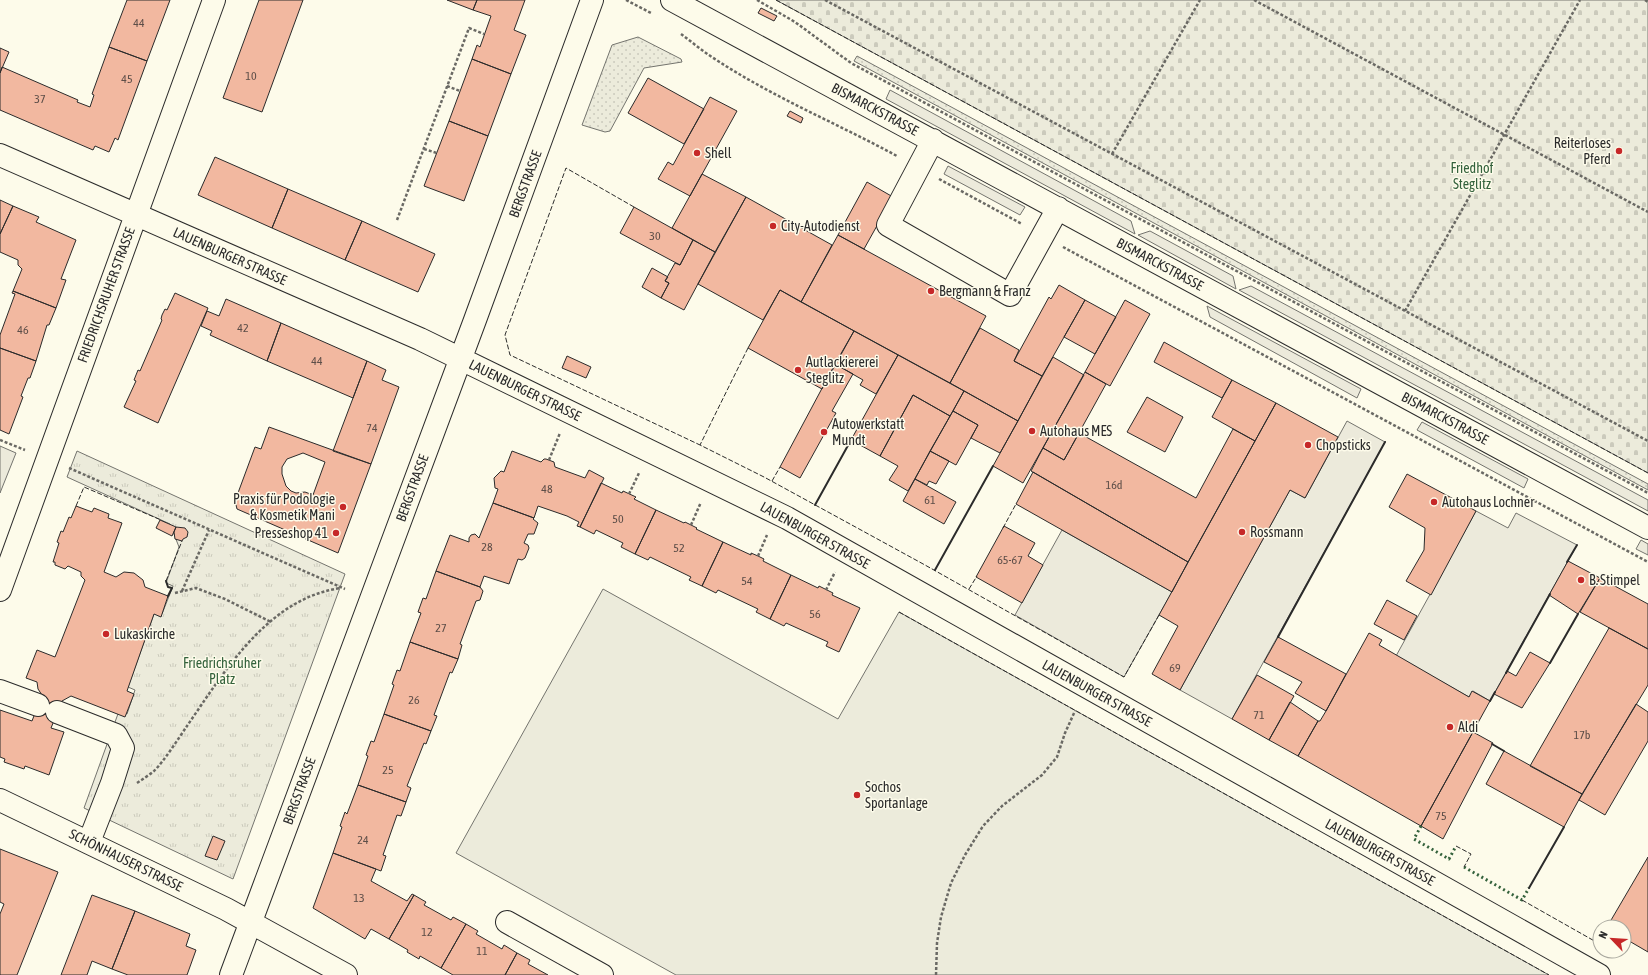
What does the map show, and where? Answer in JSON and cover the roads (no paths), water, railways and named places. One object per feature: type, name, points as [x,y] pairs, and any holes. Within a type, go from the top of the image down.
[{"type":"street","name":"FRIEDRICHSRUHER STRASSE","points":[[0,590],[135,214],[214,0]]},
{"type":"street","name":"BERGSTRASSE","points":[[231,975],[592,0]]},
{"type":"street","name":"BISMARCKSTRASSE","points":[[672,0],[1648,528]]},
{"type":"street","points":[[933,140],[888,225],[1010,295],[1058,208]]},
{"type":"street","name":"LAUENBURGER STRASSE","points":[[0,155],[420,339],[787,518],[1599,975]]},
{"type":"street","points":[[0,691],[116,735],[123,748],[112,783],[89,842]]},
{"type":"street","name":"SCHÖNHAUSER STRASSE","points":[[0,800],[226,909],[346,975]]},
{"type":"street","points":[[507,922],[602,975]]},
{"type":"place","name":"Reiterloses Pferd","points":[[1619,151]]},
{"type":"place","name":"Shell","points":[[697,153]]},
{"type":"place","name":"City-Autodienst","points":[[773,226]]},
{"type":"place","name":"Bergmann & Franz","points":[[931,291]]},
{"type":"place","name":"Autlackiererei Steglitz","points":[[798,370]]},
{"type":"place","name":"Autohaus MES","points":[[1032,431]]},
{"type":"place","name":"Autowerkstatt Mundt","points":[[824,432]]},
{"type":"place","name":"Chopsticks","points":[[1308,445]]},
{"type":"place","name":"Autohaus Lochner","points":[[1434,502]]},
{"type":"place","name":"Praxis für Podologie & Kosmetik Mani","points":[[343,507]]},
{"type":"place","name":"Rossmann","points":[[1242,532]]},
{"type":"place","name":"Presseshop 41","points":[[336,533]]},
{"type":"place","name":"B. Stimpel","points":[[1581,580]]},
{"type":"place","name":"Lukaskirche","points":[[106,634]]},
{"type":"place","name":"Aldi","points":[[1450,727]]},
{"type":"place","name":"Sochos Sportanlage","points":[[857,795]]},
{"type":"park label","name":"Friedhof Steglitz","points":[[1472,176]]},
{"type":"park label","name":"Friedrichsruher Platz","points":[[222,672]]}]
